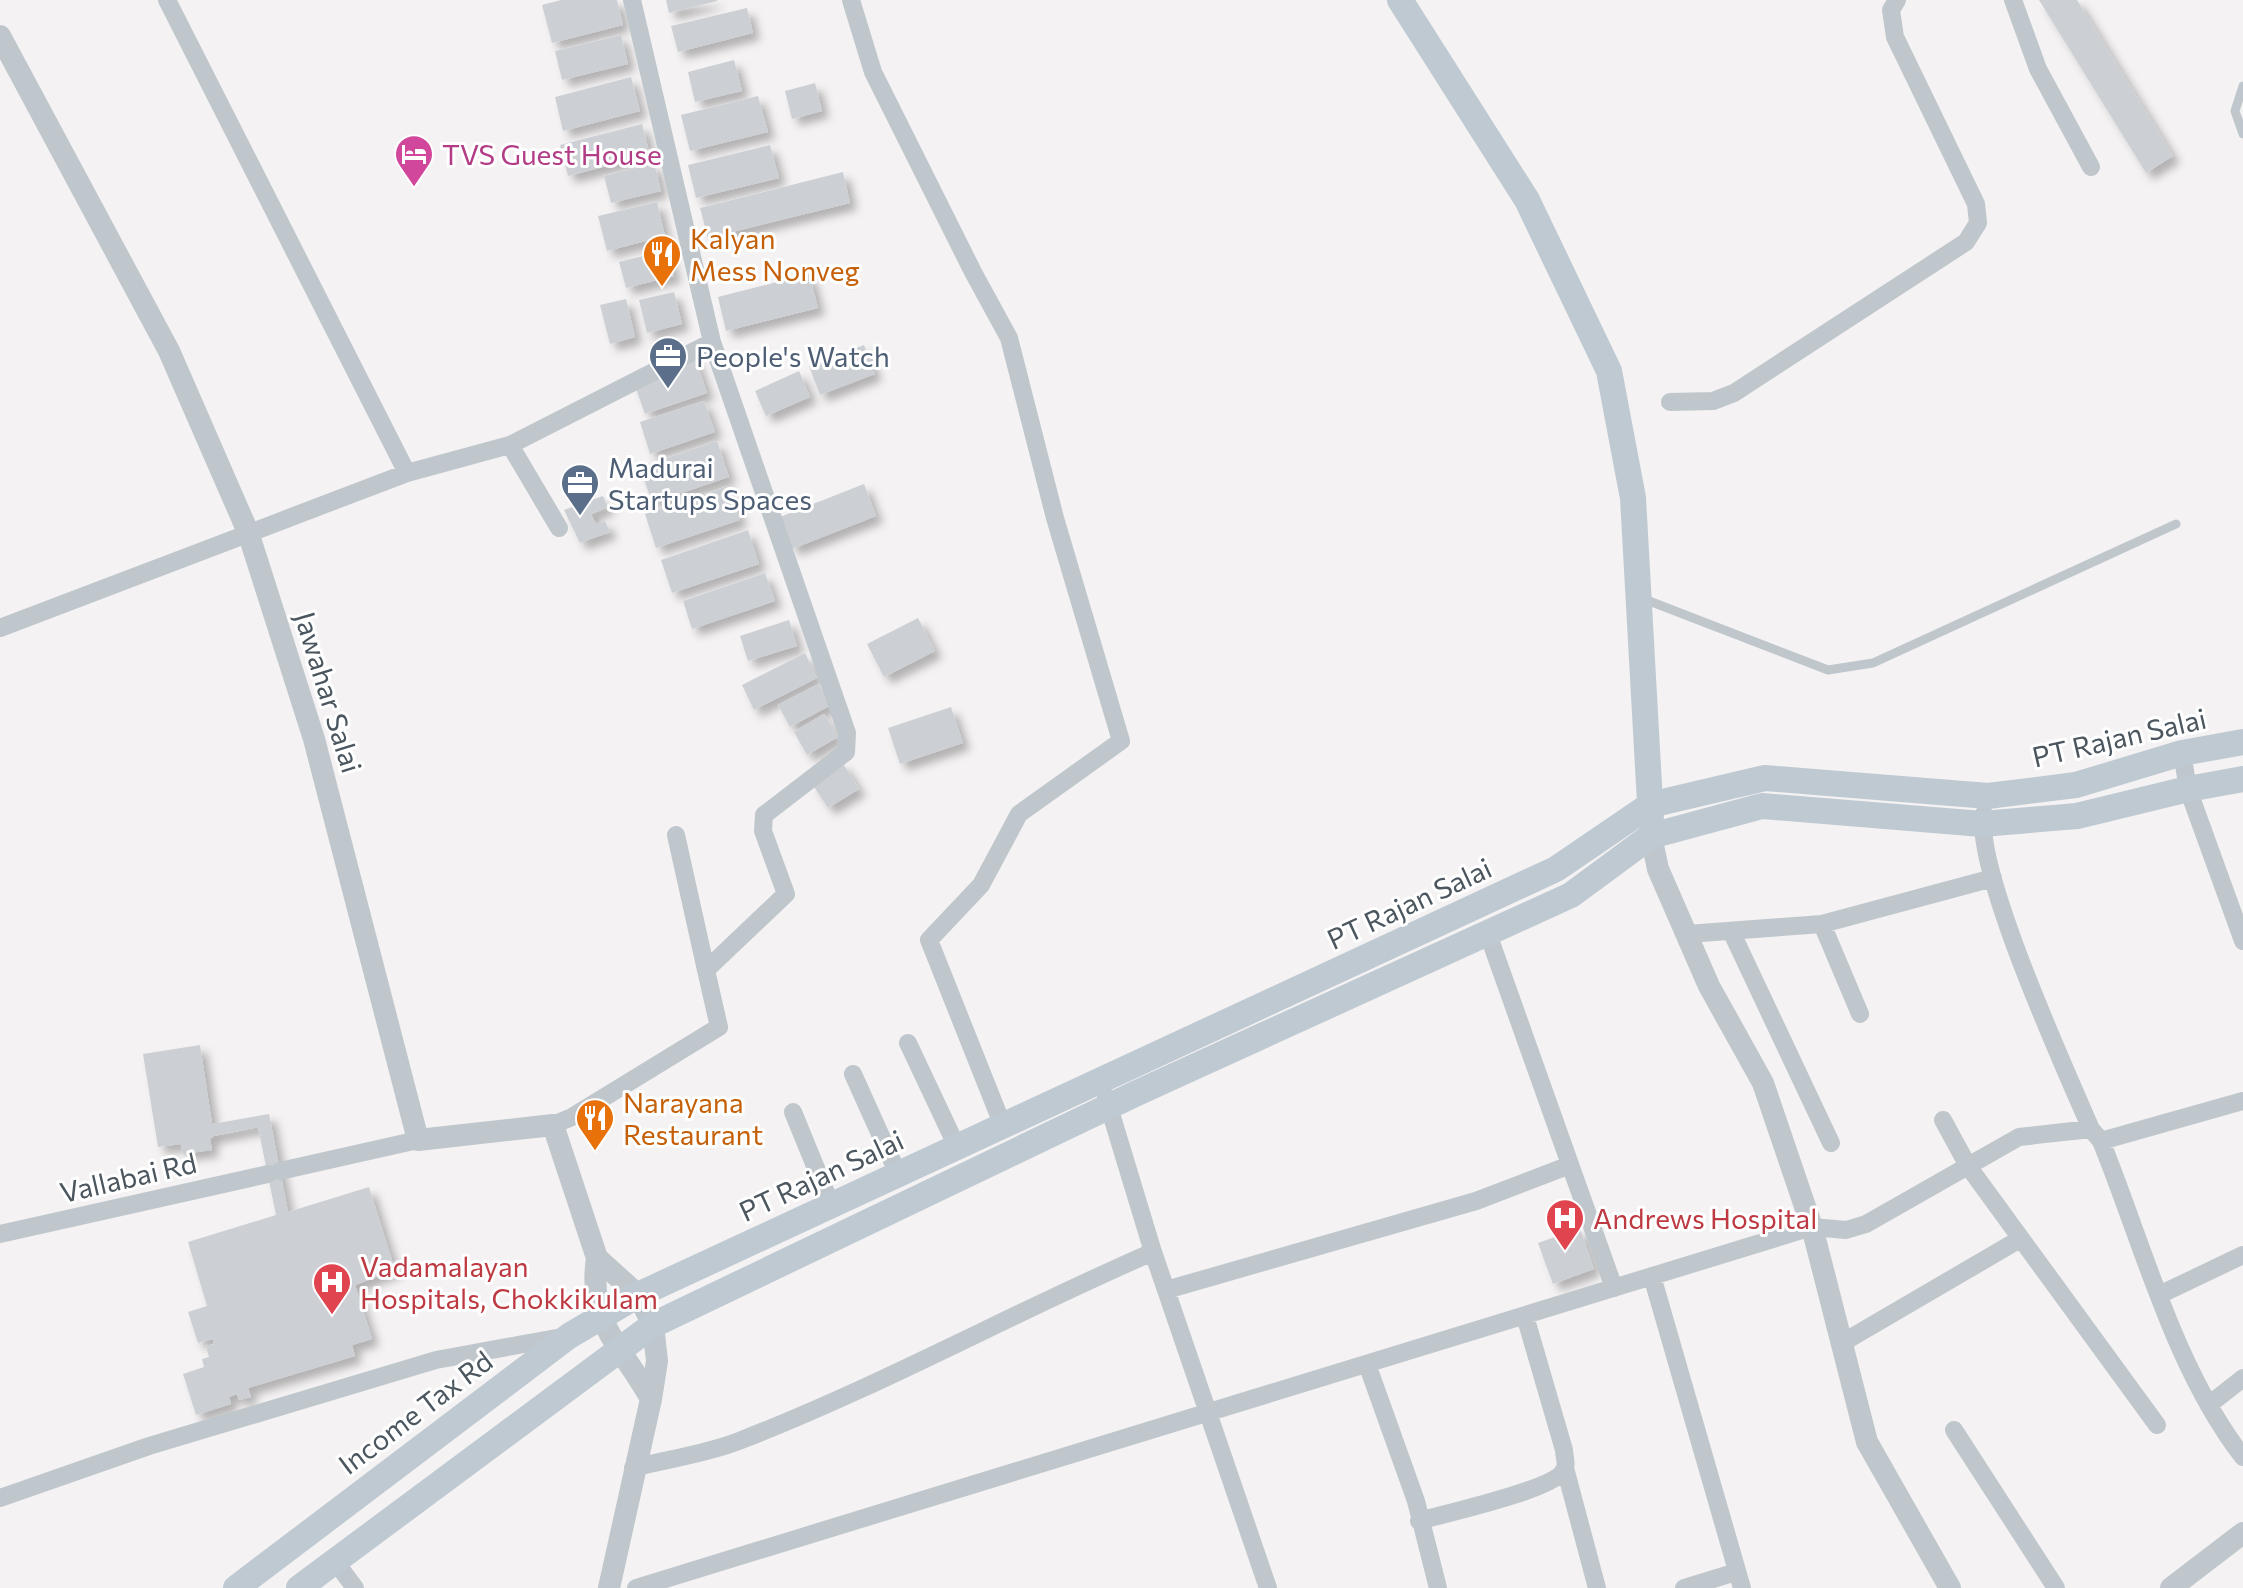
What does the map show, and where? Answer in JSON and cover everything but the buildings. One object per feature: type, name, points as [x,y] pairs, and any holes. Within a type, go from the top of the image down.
[{"type":"main road","points":[[1400,0],[1527,200],[1609,371],[1633,498],[1651,836]]},
{"type":"main road","name":"PT Rajan Salai","points":[[653,1325],[1105,1095],[1343,984],[1556,869],[1650,805],[1765,778],[1988,796],[2076,785],[2182,753],[2243,742]]},
{"type":"main road","name":"PT Rajan Salai","points":[[1343,984],[1487,931],[1571,895],[1651,836],[1762,806],[1982,824],[2077,816],[2243,779]]},
{"type":"main road","name":"PT Rajan Salai","points":[[638,1295],[1003,1126],[1105,1095]]},
{"type":"main road","name":"Income Tax Rd","points":[[236,1588],[569,1336],[638,1295]]},
{"type":"main road","points":[[299,1588],[653,1325]]},
{"type":"street","points":[[167,0],[407,473]]},
{"type":"street","points":[[632,0],[712,342],[847,733],[846,752],[764,815],[763,831],[786,894],[706,970]]},
{"type":"street","points":[[851,0],[873,72],[1009,338],[1055,518],[1121,741],[1019,814],[981,885],[929,940],[1003,1126]]},
{"type":"street","points":[[1670,402],[1713,401],[1734,393],[1966,242],[1978,223],[1976,204],[1895,37],[1891,10],[1897,0]]},
{"type":"street","points":[[2013,0],[2038,69],[2091,167]]},
{"type":"street","name":"Jawahar Salai","points":[[0,36],[169,351],[248,532],[314,739],[418,1140]]},
{"type":"street","points":[[0,628],[407,473],[510,445],[712,342]]},
{"type":"street","points":[[510,445],[559,528]]},
{"type":"street","points":[[2182,753],[2188,789],[2243,941]]},
{"type":"street","points":[[1988,796],[1982,824],[1993,878],[2051,1038],[2096,1135],[2159,1295],[2222,1430],[2243,1457]]},
{"type":"street","points":[[418,1140],[553,1125],[572,1117],[719,1027],[676,835]]},
{"type":"street","points":[[1651,836],[1658,869],[1709,986],[1763,1083],[1812,1227],[1867,1442],[1950,1588]]},
{"type":"street","points":[[1687,934],[1822,924],[1993,878]]},
{"type":"street","points":[[1822,924],[1860,1014]]},
{"type":"street","points":[[1487,931],[1614,1288]]},
{"type":"street","points":[[1731,931],[1831,1143]]},
{"type":"street","points":[[908,1043],[957,1147]]},
{"type":"street","points":[[853,1074],[898,1174]]},
{"type":"street","points":[[1105,1095],[1153,1252],[1268,1588]]},
{"type":"street","points":[[636,1588],[1812,1227],[1846,1230],[1866,1224],[2019,1137],[2096,1135],[2243,1101]]},
{"type":"street","points":[[793,1112],[831,1205]]},
{"type":"street","points":[[1943,1120],[1968,1166],[2157,1425]]},
{"type":"street","points":[[553,1125],[597,1258],[593,1283],[599,1317],[617,1350],[634,1369],[651,1399]]},
{"type":"street","name":"Vallabai Rd","points":[[0,1234],[418,1140]]},
{"type":"street","points":[[1166,1290],[1476,1201],[1570,1165]]},
{"type":"street","points":[[1842,1343],[2020,1239]]},
{"type":"street","points":[[633,1468],[736,1442],[961,1344],[1044,1299],[1153,1252]]},
{"type":"street","points":[[2159,1295],[2243,1255]]},
{"type":"street","points":[[597,1258],[638,1295],[653,1325],[657,1361],[609,1588]]},
{"type":"street","points":[[1652,1276],[1739,1580],[1684,1588]]},
{"type":"street","points":[[1525,1316],[1564,1450],[1565,1468],[1597,1588]]},
{"type":"street","points":[[0,1498],[149,1446],[436,1360],[569,1336]]},
{"type":"street","points":[[1367,1364],[1416,1501],[1438,1588]]},
{"type":"street","points":[[2210,1404],[2243,1378]]},
{"type":"street","points":[[1954,1430],[2056,1588]]},
{"type":"street","points":[[1419,1521],[1534,1488],[1559,1477],[1565,1468]]},
{"type":"street","points":[[2171,1588],[2243,1533]]},
{"type":"street","points":[[335,1561],[355,1588]]},
{"type":"lane","points":[[2243,86],[2235,111],[2243,134]]},
{"type":"lane","points":[[1637,596],[1828,670],[1848,670],[1873,663],[2176,524]]},
{"type":"place","name":"TVS Guest House","points":[[414,188]]},
{"type":"place","name":"Kalyan Mess Nonveg","points":[[662,288]]},
{"type":"place","name":"People's Watch","points":[[668,390]]},
{"type":"place","name":"Madurai Startups Spaces","points":[[580,517]]},
{"type":"place","name":"Narayana Restaurant","points":[[595,1152]]},
{"type":"place","name":"Andrews Hospital","points":[[1565,1252]]},
{"type":"place","name":"Vadamalayan Hospitals, Chokkikulam","points":[[332,1316]]}]
